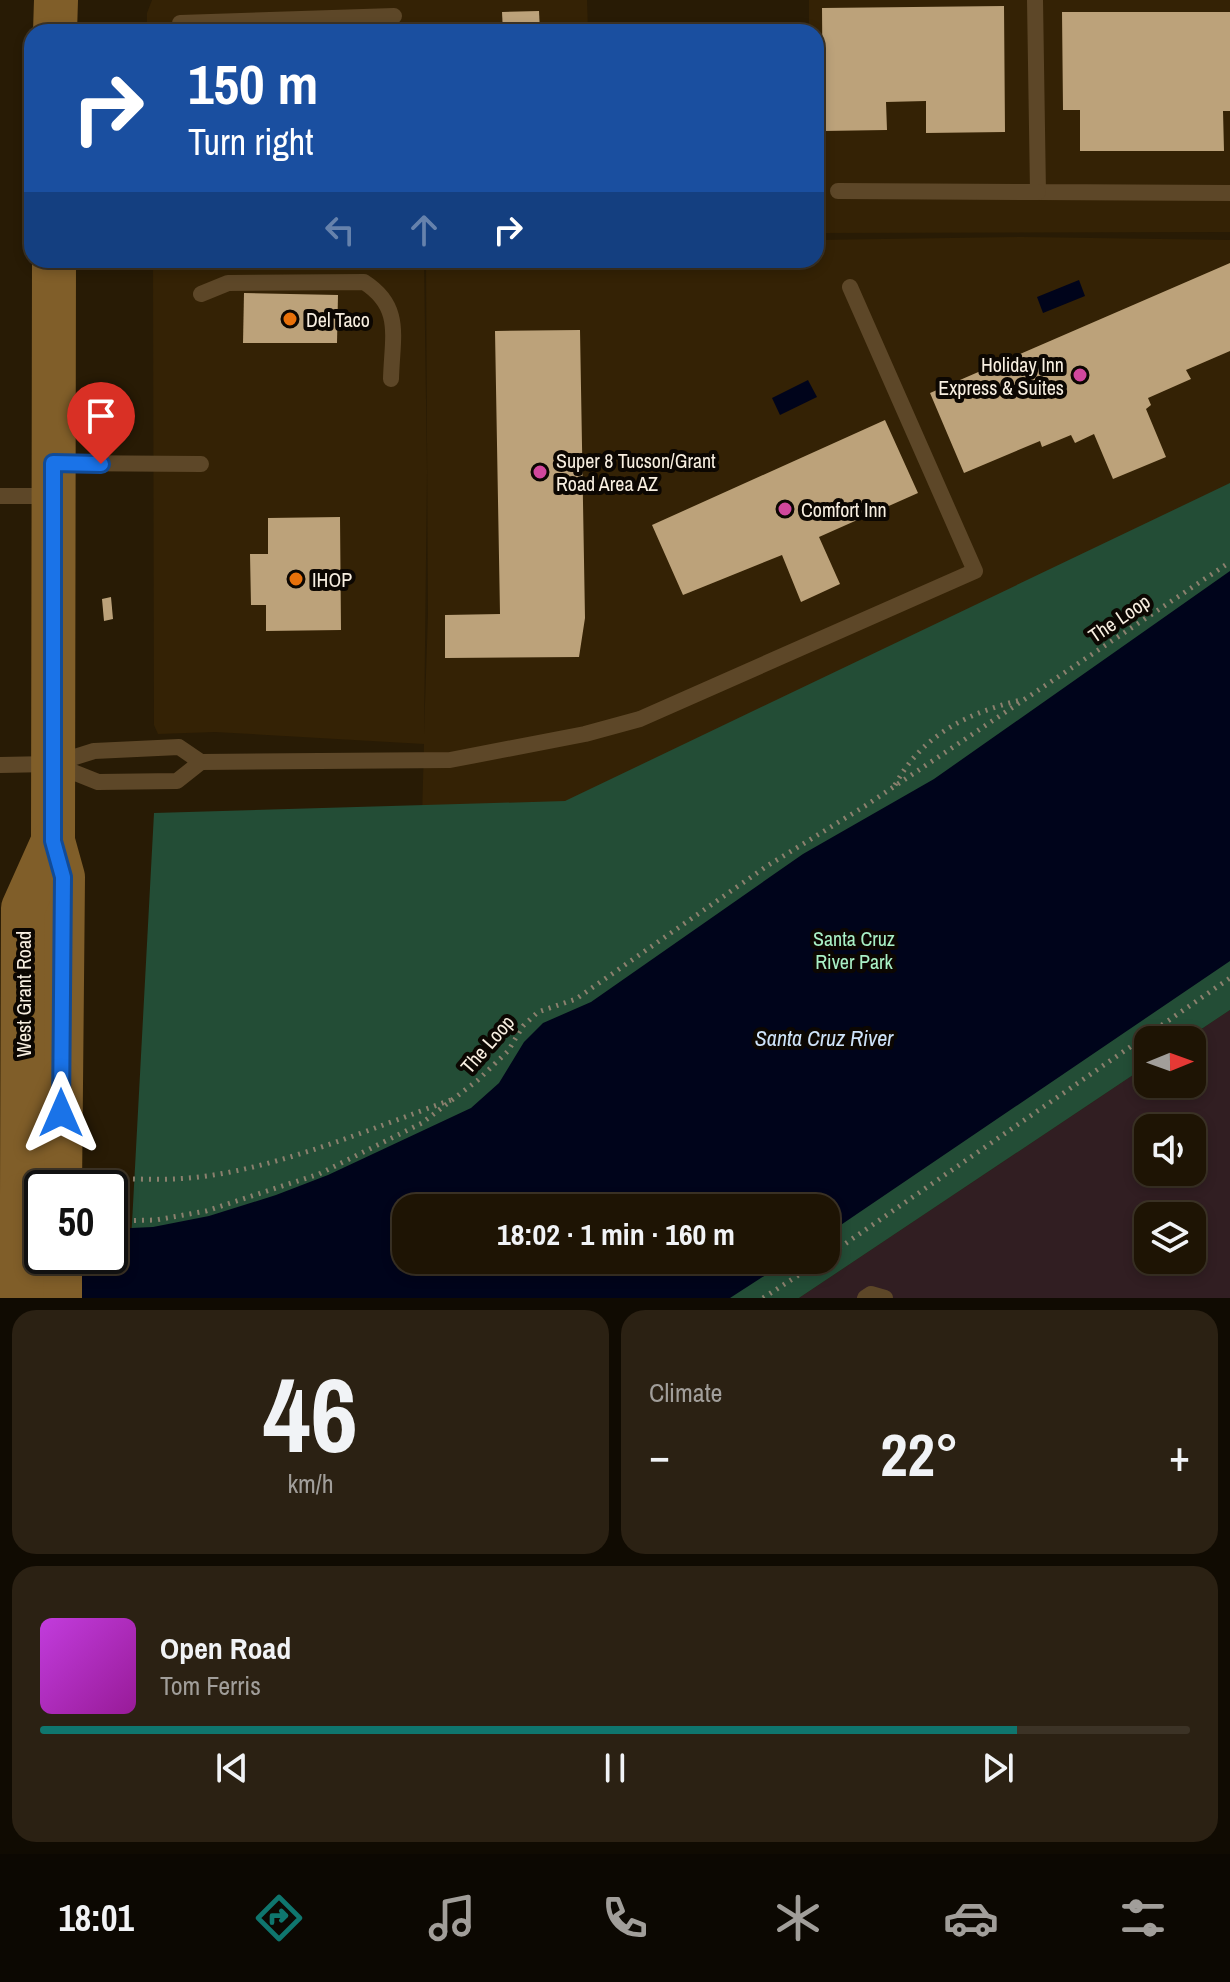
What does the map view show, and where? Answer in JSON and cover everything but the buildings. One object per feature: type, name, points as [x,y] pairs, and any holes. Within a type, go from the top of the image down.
[{"type":"main road","points":[[55,24],[56,0]]},
{"type":"main road","name":"West Grant Road","points":[[54,268],[53,841],[63,877],[57,1170]]},
{"type":"main road","name":"West Grant Road","points":[[50,1170],[12,1081],[23,908],[53,841]]},
{"type":"main road","name":"West Grant Road","points":[[21,1298],[29,1274]]},
{"type":"main road","points":[[60,1274],[60,1298]]},
{"type":"lane","points":[[1035,0],[1038,192]]},
{"type":"lane","points":[[180,24],[394,16]]},
{"type":"lane","points":[[838,191],[1230,193]]},
{"type":"lane","points":[[201,294],[228,283],[364,282],[380,292],[391,306],[391,379]]},
{"type":"lane","points":[[0,765],[53,764],[94,751],[179,747],[201,762],[450,760],[585,734],[640,719],[975,571],[850,287]]},
{"type":"lane","points":[[0,496],[53,479],[201,464]]},
{"type":"lane","points":[[53,764],[98,782],[177,781],[201,762]]},
{"type":"lane","points":[[865,1298],[871,1294],[885,1298]]},
{"type":"path","name":"The Loop","points":[[128,1221],[156,1220],[206,1211],[319,1174],[422,1123],[459,1097],[508,1051],[523,1026],[538,1012],[576,999],[767,866],[895,786],[1230,562]]},
{"type":"path","name":"The Loop","points":[[895,786],[906,764],[940,732],[958,720],[1024,700]]},
{"type":"path","points":[[840,1248],[1230,978]]},
{"type":"path","points":[[128,1183],[219,1174],[268,1162],[459,1097]]},
{"type":"path","points":[[763,1298],[801,1274]]},
{"type":"shaded area","points":[[152,0],[587,0],[588,24],[147,24]]},
{"type":"shaded area","points":[[809,0],[1230,0],[1230,232],[824,233],[824,24],[809,24]]},
{"type":"shaded area","points":[[1024,237],[1230,240],[1230,495],[566,813],[422,818],[424,744],[215,732],[158,734],[154,725],[153,268],[424,268],[427,472],[424,734],[428,614],[426,268],[824,268],[824,240]]},
{"type":"shaded area","points":[[1230,1010],[1230,1298],[799,1298],[835,1274],[840,1274],[840,1271],[1134,1074],[1134,1098],[1206,1098],[1206,1026]]},
{"type":"green space","name":"Santa Cruz River Park","points":[[1230,483],[1230,1010],[1206,1026],[1134,1026],[1134,1074],[840,1271],[840,1194],[392,1194],[392,1274],[835,1274],[799,1298],[128,1298],[154,813],[565,801]]},
{"type":"water","points":[[1079,280],[1085,296],[1043,313],[1037,297]]},
{"type":"water","points":[[808,380],[817,397],[780,415],[772,398]]},
{"type":"water","name":"Santa Cruz River","points":[[1230,571],[1230,961],[840,1226],[840,1194],[392,1194],[392,1274],[767,1274],[730,1298],[0,1298],[24,1274],[128,1274],[128,1228],[153,1227],[209,1216],[276,1195],[328,1175],[471,1108],[499,1083],[524,1042],[543,1023],[591,1002],[803,854],[934,779]]},
{"type":"place","name":"Del Taco","points":[[290,319]]},
{"type":"place","name":"Holiday Inn Express & Suites","points":[[1080,375]]},
{"type":"place","name":"Super 8 Tucson/Grant Road Area AZ","points":[[540,472]]},
{"type":"place","name":"Comfort Inn","points":[[785,509]]},
{"type":"place","name":"IHOP","points":[[296,579]]},
{"type":"route","points":[[61,1113],[63,877],[53,841],[53,463],[101,464]]}]
